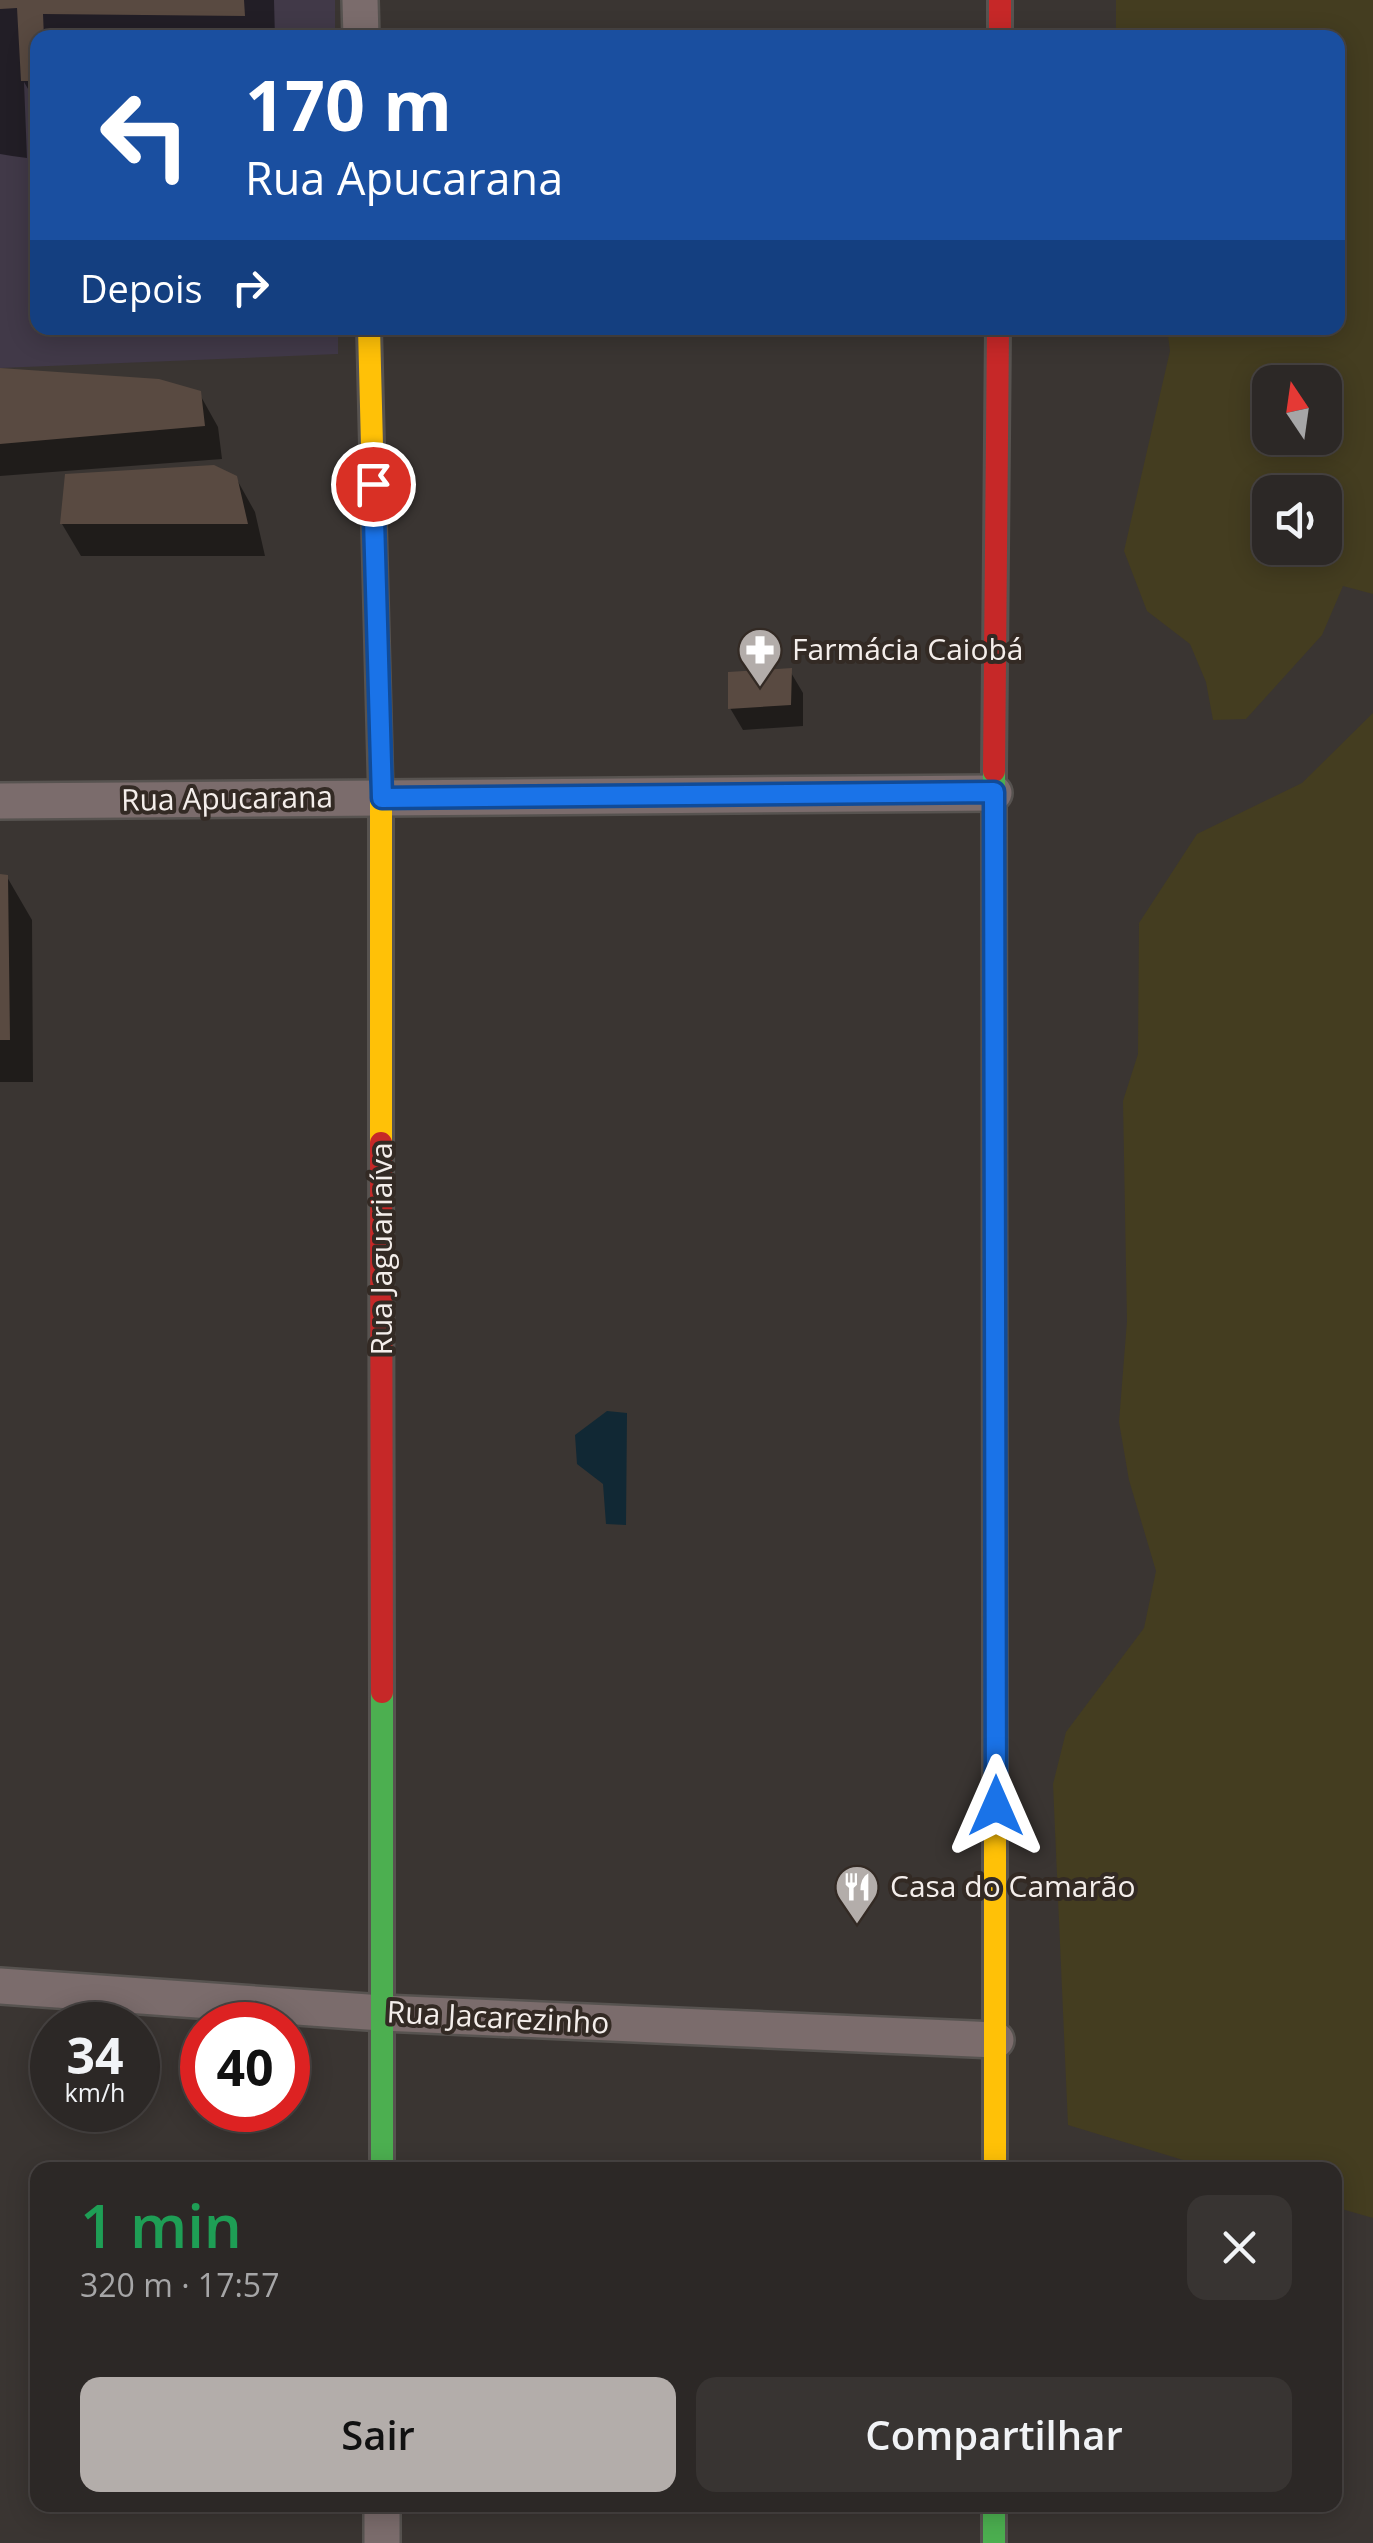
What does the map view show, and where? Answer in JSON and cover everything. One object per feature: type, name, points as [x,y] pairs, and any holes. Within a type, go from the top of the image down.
[{"type":"street","points":[[360,0],[362,30]]},
{"type":"street","points":[[1000,0],[1000,30]]},
{"type":"street","name":"Rua Jaguariaíva","points":[[369,335],[382,798],[382,2162]]},
{"type":"street","points":[[995,2162],[994,792],[998,335]]},
{"type":"street","name":"Rua Apucarana","points":[[0,802],[994,792]]},
{"type":"street","name":"Rua Jacarezinho","points":[[0,1986],[382,2013],[996,2040]]},
{"type":"street","points":[[382,2512],[382,2543]]},
{"type":"street","points":[[994,2512],[994,2543]]},
{"type":"shaded area","points":[[0,0],[335,0],[335,30],[30,30],[30,335],[338,335],[338,354],[0,368]]},
{"type":"sand","points":[[1116,0],[1373,0],[1373,594],[1343,586],[1322,635],[1246,719],[1213,720],[1206,682],[1190,644],[1147,611],[1124,551],[1170,351],[1168,335],[1345,335],[1345,30],[1116,30]]},
{"type":"sand","points":[[1373,713],[1373,2218],[1342,2209],[1342,2162],[1190,2162],[1068,2125],[1053,1784],[1066,1732],[1144,1628],[1156,1571],[1129,1480],[1119,1422],[1127,1321],[1123,1101],[1138,1054],[1139,923],[1197,834],[1302,783]]},
{"type":"water","points":[[607,1411],[627,1413],[626,1525],[606,1524],[603,1484],[577,1464],[575,1435]]},
{"type":"building","points":[[0,0],[244,0],[245,16],[43,14],[44,30],[30,30],[30,81],[21,81],[17,8],[0,9]]},
{"type":"building","points":[[0,368],[159,379],[201,391],[205,426],[0,444]]},
{"type":"building","points":[[214,465],[237,476],[248,524],[60,524],[65,474]]},
{"type":"building","name":"Farmácia Caiobá","points":[[792,668],[791,705],[728,709],[728,672]]},
{"type":"building","points":[[0,874],[8,875],[10,1040],[0,1040]]},
{"type":"traffic: fast","points":[[994,771],[995,1623]]},
{"type":"traffic: fast","points":[[382,1692],[382,2162]]},
{"type":"traffic: fast","points":[[994,2512],[994,2543]]},
{"type":"traffic: slow","points":[[369,335],[381,798],[381,1143]]},
{"type":"traffic: slow","points":[[995,1623],[995,2162]]},
{"type":"traffic: jam","points":[[1000,0],[1000,30]]},
{"type":"traffic: jam","points":[[994,771],[998,335]]},
{"type":"traffic: jam","points":[[381,1143],[382,1692]]},
{"type":"place","name":"Farmácia Caiobá","points":[[760,688]]},
{"type":"place","name":"Casa do Camarão","points":[[857,1925]]},
{"type":"route","points":[[373,484],[382,798],[994,792],[996,1806]]}]
